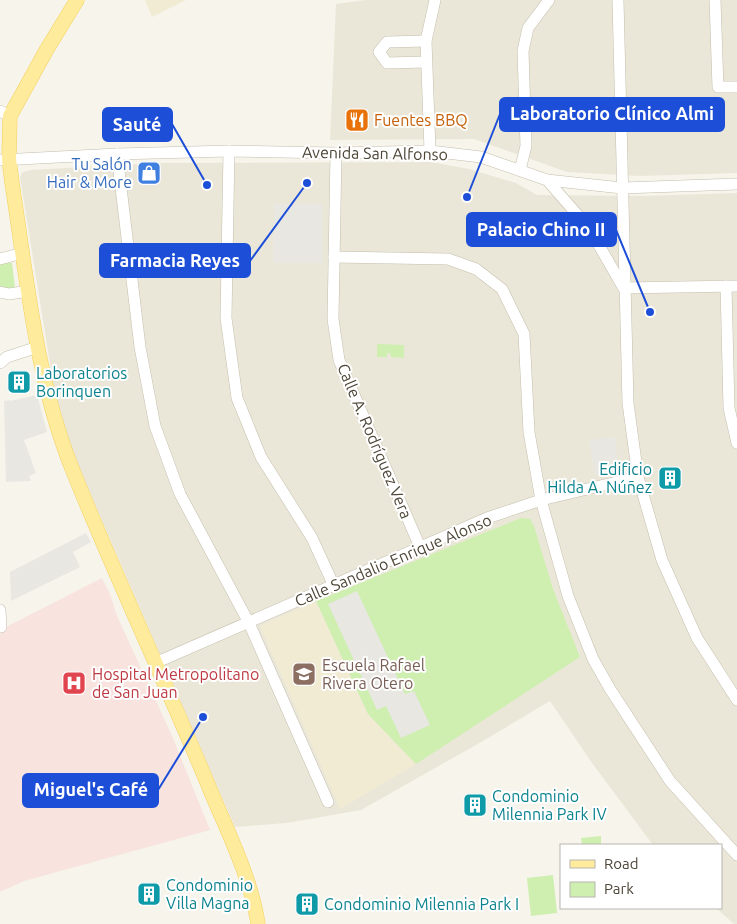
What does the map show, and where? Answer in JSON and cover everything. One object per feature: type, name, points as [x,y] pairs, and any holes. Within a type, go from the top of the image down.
[{"type":"main road","points":[[77,0],[5,113],[5,160],[38,346],[50,407],[62,444],[193,748],[238,860],[254,905],[258,924]]},
{"type":"street","points":[[430,151],[426,41],[435,0]]},
{"type":"street","points":[[520,170],[526,146],[523,51],[528,28],[548,0]]},
{"type":"street","points":[[618,0],[628,403],[638,477],[666,568],[697,638],[737,700]]},
{"type":"street","points":[[715,0],[718,87],[737,87]]},
{"type":"street","points":[[426,41],[387,42],[378,52],[387,63],[426,62]]},
{"type":"street","points":[[229,150],[226,318],[237,398],[261,457],[312,538],[334,586]]},
{"type":"street","name":"Avenida San Alfonso","points":[[5,160],[229,150],[336,153],[430,151],[481,157],[547,180],[622,188],[737,184]]},
{"type":"street","name":"Calle A. Rodríguez Vera","points":[[336,153],[333,319],[339,360],[420,547]]},
{"type":"street","points":[[117,154],[140,347],[155,426],[180,494],[249,623],[328,802]]},
{"type":"street","points":[[547,180],[590,228],[624,288]]},
{"type":"street","points":[[0,259],[23,254]]},
{"type":"street","points":[[334,257],[448,259],[476,269],[502,289],[524,334],[529,432],[541,500],[568,596],[593,659],[610,689],[670,781],[734,848]]},
{"type":"street","points":[[624,288],[731,286],[730,408],[737,443]]},
{"type":"street","points":[[0,292],[9,294],[29,291]]},
{"type":"street","points":[[0,363],[7,358],[38,346]]},
{"type":"street","name":"Calle Sandalio Enrique Alonso","points":[[155,663],[487,518],[541,500],[638,477]]},
{"type":"street","points":[[0,610],[1,627]]},
{"type":"shaded area","points":[[145,0],[186,0],[152,17]]},
{"type":"shaded area","points":[[366,0],[737,0],[737,173],[639,176],[567,172],[474,139],[330,140],[336,4]]},
{"type":"shaded area","points":[[431,162],[469,169],[516,183],[537,195],[644,196],[737,193],[737,924],[734,924],[717,909],[722,909],[722,844],[652,844],[592,763],[550,701],[361,810],[287,823],[235,827],[74,456],[55,395],[20,177],[23,172],[31,170],[154,163]]},
{"type":"shaded area","points":[[274,204],[322,204],[322,263],[273,263]]},
{"type":"shaded area","points":[[37,395],[47,432],[24,440],[36,473],[29,476],[31,481],[6,482],[4,401]]},
{"type":"shaded area","points":[[615,437],[618,468],[612,472],[595,476],[589,440]]},
{"type":"shaded area","points":[[86,533],[91,542],[73,552],[80,567],[11,601],[10,572]]},
{"type":"shaded area","name":"Hospital Metropolitano de San Juan","points":[[102,578],[110,594],[117,616],[172,736],[210,830],[24,881],[0,892],[0,630]]},
{"type":"shaded area","points":[[357,591],[405,694],[414,691],[430,725],[401,738],[386,706],[377,710],[328,604]]},
{"type":"shaded area","points":[[316,601],[368,714],[416,764],[340,809],[260,626]]},
{"type":"green space","points":[[0,263],[12,263],[15,287],[10,290],[0,287]]},
{"type":"green space","points":[[377,344],[404,345],[404,358],[391,357],[391,354],[387,353],[387,357],[377,357]]},
{"type":"green space","points":[[521,518],[530,519],[534,526],[553,589],[580,657],[416,764],[368,714],[316,601]]},
{"type":"green space","points":[[601,836],[601,844],[582,844],[581,838]]},
{"type":"green space","points":[[553,875],[557,913],[531,916],[527,878]]},
{"type":"place","name":"Fuentes BBQ","points":[[357,120]]},
{"type":"place","name":"Tu Salón Hair & More","points":[[149,173]]},
{"type":"place","name":"Farmacia Reyes","points":[[307,183]]},
{"type":"place","name":"Sauté","points":[[207,185]]},
{"type":"place","name":"Laboratorio Clínico Almi","points":[[467,197]]},
{"type":"place","name":"Palacio Chino II","points":[[650,312]]},
{"type":"place","name":"Laboratorios Borinquen","points":[[19,382]]},
{"type":"place","name":"Edificio Hilda A. Núñez","points":[[670,478]]},
{"type":"place","name":"Escuela Rafael Rivera Otero","points":[[304,674]]},
{"type":"place","name":"Hospital Metropolitano de San Juan","points":[[74,683]]},
{"type":"place","name":"Miguel's Café","points":[[203,717]]},
{"type":"place","name":"Condominio Milennia Park IV","points":[[475,805]]},
{"type":"place","name":"Condominio Villa Magna","points":[[149,894]]},
{"type":"place","name":"Condominio Milennia Park I","points":[[307,904]]}]
